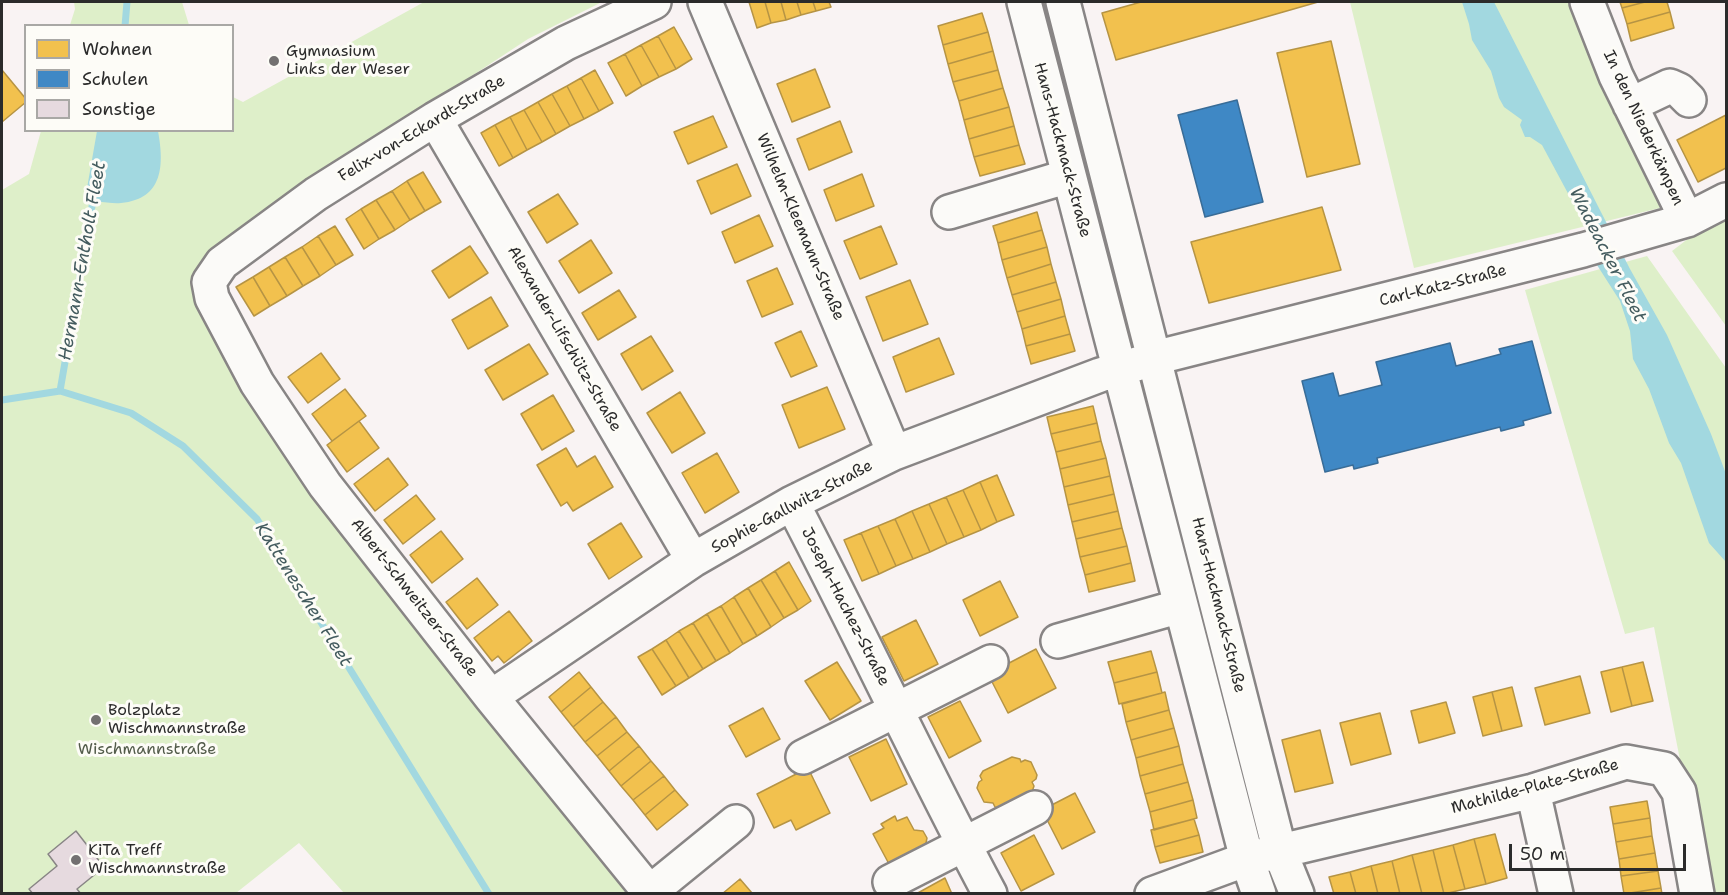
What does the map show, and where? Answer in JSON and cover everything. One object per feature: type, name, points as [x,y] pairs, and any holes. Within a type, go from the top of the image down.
[{"type":"street","name":"Felix-von-Eckardt-Straße","points":[[209,282],[222,263],[316,194],[435,119],[566,44],[654,2]]},
{"type":"street","name":"Wilhelm-Kleemann-Straße","points":[[705,2],[894,453]]},
{"type":"street","name":"Hans-Hackmack-Straße","points":[[1024,2],[1247,859],[1259,894]]},
{"type":"street","name":"Hans-Hackmack-Straße","points":[[1062,2],[1280,852],[1297,894]]},
{"type":"street","name":"In den Niederkämpen","points":[[1587,2],[1616,76],[1687,220]]},
{"type":"street","points":[[1630,105],[1670,86],[1689,99]]},
{"type":"street","name":"Alexander-Lifschütz-Straße","points":[[435,119],[693,560]]},
{"type":"street","points":[[949,212],[1069,176]]},
{"type":"street","name":"Carl-Katz-Straße","points":[[1155,358],[1630,237],[1687,220],[1726,200]]},
{"type":"street","name":"Albert-Schweitzer-Straße","points":[[209,282],[212,298],[257,383],[325,485],[491,697],[650,893]]},
{"type":"street","points":[[1119,368],[1155,358]]},
{"type":"street","name":"Sophie-Gallwitz-Straße","points":[[491,697],[693,560],[792,503],[894,453],[1119,368]]},
{"type":"street","name":"Joseph-Hachez-Straße","points":[[792,503],[990,894]]},
{"type":"street","points":[[1058,641],[1181,606]]},
{"type":"street","points":[[803,758],[991,662]]},
{"type":"street","name":"Mathilde-Plate-Straße","points":[[1280,852],[1533,791],[1626,762],[1664,769],[1679,792],[1697,894]]},
{"type":"street","points":[[1533,791],[1556,894]]},
{"type":"street","points":[[890,882],[1035,808]]},
{"type":"street","points":[[650,893],[736,822]]},
{"type":"street","points":[[1152,894],[1247,859],[1280,852]]},
{"type":"green space","points":[[74,2],[182,2],[189,24],[70,24],[75,9]]},
{"type":"green space","name":"Wischmannstraße","points":[[424,2],[602,2],[528,39],[376,139],[203,295],[637,893],[344,893],[299,843],[236,893],[2,893],[2,190],[29,174],[41,132],[234,132],[234,98],[243,102]]},
{"type":"green space","points":[[1030,2],[1055,2],[1138,325],[1116,331]]},
{"type":"green space","points":[[1350,2],[1578,2],[1665,201],[1660,208],[1414,268]]},
{"type":"green space","points":[[1726,220],[1726,326],[1672,251],[1689,238]]},
{"type":"green space","points":[[1647,256],[1726,368],[1726,893],[1706,893],[1654,627],[1625,634],[1525,290]]},
{"type":"water","name":"Wadeacker Fleet","points":[[1462,2],[1494,2],[1630,269],[1667,335],[1711,434],[1726,474],[1726,562],[1709,543],[1681,463],[1669,443],[1649,389],[1633,359],[1630,331],[1620,301],[1597,265],[1585,225],[1542,145],[1530,137],[1525,137],[1520,125],[1522,120],[1504,107],[1499,98],[1491,71],[1472,40]]},
{"type":"water","points":[[97,132],[158,132],[161,156],[158,178],[146,195],[118,203],[93,202],[86,194]]},
{"type":"building: Wohnen","points":[[749,2],[765,2],[771,23],[757,28]]},
{"type":"building: Wohnen","points":[[765,2],[781,2],[786,20],[771,23]]},
{"type":"building: Wohnen","points":[[781,2],[797,2],[801,15],[786,20]]},
{"type":"building: Wohnen","points":[[797,2],[813,2],[816,11],[801,15]]},
{"type":"building: Wohnen","points":[[813,2],[829,2],[831,7],[816,11]]},
{"type":"building: Wohnen","points":[[1141,2],[1318,2],[1116,60],[1102,13]]},
{"type":"building: Wohnen","points":[[1620,2],[1645,2],[1622,8]]},
{"type":"building: Wohnen","points":[[1645,2],[1667,2],[1670,12],[1627,24],[1622,8]]},
{"type":"building: Wohnen","points":[[1670,12],[1674,28],[1631,41],[1627,24]]},
{"type":"building: Wohnen","points":[[982,13],[988,32],[943,45],[938,26]]},
{"type":"building: Wohnen","points":[[674,27],[692,59],[676,69],[658,36]]},
{"type":"building: Wohnen","points":[[988,32],[993,51],[948,64],[943,45]]},
{"type":"building: Wohnen","points":[[658,36],[676,69],[659,77],[641,45]]},
{"type":"building: Wohnen","points":[[1331,41],[1360,164],[1307,177],[1277,53]]},
{"type":"building: Wohnen","points":[[641,45],[659,77],[642,86],[625,54]]},
{"type":"building: Wohnen","points":[[993,51],[998,70],[953,82],[948,64]]},
{"type":"building: Wohnen","points":[[625,54],[642,86],[626,96],[608,63]]},
{"type":"building: Wohnen","points":[[815,69],[830,107],[792,122],[777,84]]},
{"type":"building: Wohnen","points":[[2,70],[24,97],[24,104],[2,122]]},
{"type":"building: Wohnen","points":[[595,70],[613,103],[599,111],[581,78]]},
{"type":"building: Wohnen","points":[[998,70],[1003,88],[959,101],[953,82]]},
{"type":"building: Wohnen","points":[[581,78],[599,111],[584,119],[567,86]]},
{"type":"building: Wohnen","points":[[567,86],[584,119],[570,126],[552,94]]},
{"type":"building: Wohnen","points":[[1003,88],[1009,107],[964,120],[959,101]]},
{"type":"building: Wohnen","points":[[552,94],[570,126],[556,134],[538,102]]},
{"type":"building: Wohnen","points":[[538,102],[556,134],[542,142],[524,110]]},
{"type":"building: Wohnen","points":[[1009,107],[1014,126],[969,139],[964,120]]},
{"type":"building: Wohnen","points":[[524,110],[542,142],[527,150],[510,117]]},
{"type":"building: Wohnen","points":[[1726,115],[1726,168],[1698,182],[1677,140]]},
{"type":"building: Wohnen","points":[[713,116],[727,147],[688,164],[674,132]]},
{"type":"building: Wohnen","points":[[510,117],[527,150],[513,158],[495,125]]},
{"type":"building: Wohnen","points":[[840,121],[852,152],[809,170],[797,139]]},
{"type":"building: Wohnen","points":[[495,125],[513,158],[499,166],[481,133]]},
{"type":"building: Wohnen","points":[[1014,126],[1019,145],[974,157],[969,139]]},
{"type":"building: Wohnen","points":[[1019,145],[1025,164],[980,176],[974,157]]},
{"type":"building: Wohnen","points":[[737,164],[751,196],[711,214],[697,181]]},
{"type":"building: Wohnen","points":[[423,172],[441,202],[425,211],[407,181]]},
{"type":"building: Wohnen","points":[[862,174],[874,206],[836,221],[824,190]]},
{"type":"building: Wohnen","points":[[407,181],[425,211],[410,220],[392,191]]},
{"type":"building: Wohnen","points":[[392,191],[410,220],[395,230],[376,200]]},
{"type":"building: Wohnen","points":[[558,194],[578,224],[547,243],[528,212]]},
{"type":"building: Wohnen","points":[[376,200],[395,230],[379,239],[361,209]]},
{"type":"building: Wohnen","points":[[1322,207],[1341,270],[1209,303],[1191,242]]},
{"type":"building: Wohnen","points":[[361,209],[379,239],[364,249],[346,219]]},
{"type":"building: Wohnen","points":[[1037,212],[1042,230],[998,243],[993,226]]},
{"type":"building: Wohnen","points":[[759,215],[773,246],[735,263],[722,232]]},
{"type":"building: Wohnen","points":[[335,226],[353,255],[336,265],[318,236]]},
{"type":"building: Wohnen","points":[[881,226],[897,264],[860,279],[844,241]]},
{"type":"building: Wohnen","points":[[1042,230],[1047,247],[1002,260],[998,243]]},
{"type":"building: Wohnen","points":[[318,236],[336,265],[320,276],[302,247]]},
{"type":"building: Wohnen","points":[[591,240],[612,273],[579,293],[559,261]]},
{"type":"building: Wohnen","points":[[470,246],[488,273],[449,298],[432,271]]},
{"type":"building: Wohnen","points":[[302,247],[320,276],[303,286],[285,257]]},
{"type":"building: Wohnen","points":[[1047,247],[1051,264],[1007,278],[1002,260]]},
{"type":"building: Wohnen","points":[[285,257],[303,286],[287,296],[269,267]]},
{"type":"building: Wohnen","points":[[1051,264],[1056,282],[1012,295],[1007,278]]},
{"type":"building: Wohnen","points":[[269,267],[287,296],[270,306],[253,277]]},
{"type":"building: Wohnen","points":[[777,268],[793,304],[762,317],[747,281]]},
{"type":"building: Wohnen","points":[[253,277],[270,306],[254,316],[236,287]]},
{"type":"building: Wohnen","points":[[910,280],[928,324],[883,341],[866,297]]},
{"type":"building: Wohnen","points":[[1056,282],[1061,299],[1017,312],[1012,295]]},
{"type":"building: Wohnen","points":[[619,290],[636,317],[598,340],[582,313]]},
{"type":"building: Wohnen","points":[[491,297],[508,326],[468,349],[452,320]]},
{"type":"building: Wohnen","points":[[1061,299],[1065,316],[1022,329],[1017,312]]},
{"type":"building: Wohnen","points":[[1065,316],[1070,334],[1026,346],[1022,329]]},
{"type":"building: Wohnen","points":[[801,331],[817,366],[791,377],[775,343]]},
{"type":"building: Wohnen","points":[[1070,334],[1075,351],[1031,364],[1026,346]]},
{"type":"building: Wohnen","points":[[651,336],[673,371],[642,390],[621,354]]},
{"type":"building: Wohnen","points":[[939,338],[954,374],[906,392],[893,357]]},
{"type":"building: Wohnen","points":[[529,344],[548,374],[503,400],[485,370]]},
{"type":"building: Wohnen","points":[[321,353],[340,379],[308,403],[288,377]]},
{"type":"building: Wohnen","points":[[827,387],[845,429],[799,448],[782,405]]},
{"type":"building: Wohnen","points":[[345,389],[366,416],[332,441],[312,414]]},
{"type":"building: Wohnen","points":[[680,392],[705,433],[672,453],[647,413]]},
{"type":"building: Wohnen","points":[[553,395],[574,431],[542,450],[521,414]]},
{"type":"building: Wohnen","points":[[1093,406],[1097,423],[1051,434],[1047,417]]},
{"type":"building: Wohnen","points":[[359,421],[379,448],[347,472],[327,445]]},
{"type":"building: Wohnen","points":[[1097,423],[1101,441],[1056,452],[1051,434]]},
{"type":"building: Wohnen","points":[[1101,441],[1106,458],[1060,469],[1056,452]]},
{"type":"building: Wohnen","points":[[566,448],[577,467],[595,456],[613,487],[573,511],[567,502],[561,506],[537,465]]},
{"type":"building: Wohnen","points":[[717,453],[739,492],[705,513],[682,473]]},
{"type":"building: Wohnen","points":[[388,458],[408,485],[375,511],[354,484]]},
{"type":"building: Wohnen","points":[[1106,458],[1110,476],[1064,487],[1060,469]]},
{"type":"building: Wohnen","points":[[997,475],[1014,515],[997,522],[980,482]]},
{"type":"building: Wohnen","points":[[1110,476],[1114,494],[1068,505],[1064,487]]},
{"type":"building: Wohnen","points":[[980,482],[997,522],[981,530],[963,490]]},
{"type":"building: Wohnen","points":[[963,490],[981,530],[964,537],[946,497]]},
{"type":"building: Wohnen","points":[[1114,494],[1118,511],[1072,522],[1068,505]]},
{"type":"building: Wohnen","points":[[416,495],[435,519],[403,544],[384,520]]},
{"type":"building: Wohnen","points":[[946,497],[964,537],[947,544],[929,504]]},
{"type":"building: Wohnen","points":[[929,504],[947,544],[930,552],[912,511]]},
{"type":"building: Wohnen","points":[[912,511],[930,552],[913,559],[895,519]]},
{"type":"building: Wohnen","points":[[1118,511],[1122,528],[1076,539],[1072,522]]},
{"type":"building: Wohnen","points":[[895,519],[913,559],[896,566],[878,526]]},
{"type":"building: Wohnen","points":[[621,523],[642,557],[609,579],[588,544]]},
{"type":"building: Wohnen","points":[[878,526],[896,566],[879,574],[861,533]]},
{"type":"building: Wohnen","points":[[1122,528],[1127,546],[1080,557],[1076,539]]},
{"type":"building: Wohnen","points":[[441,531],[463,559],[432,583],[410,555]]},
{"type":"building: Wohnen","points":[[861,533],[879,574],[862,581],[844,540]]},
{"type":"building: Wohnen","points":[[1127,546],[1131,563],[1085,575],[1080,557]]},
{"type":"building: Wohnen","points":[[789,562],[811,601],[798,610],[775,571]]},
{"type":"building: Wohnen","points":[[1131,563],[1135,581],[1089,592],[1085,575]]},
{"type":"building: Wohnen","points":[[775,571],[798,610],[784,618],[761,580]]},
{"type":"building: Wohnen","points":[[477,578],[498,605],[467,629],[446,602]]},
{"type":"building: Wohnen","points":[[761,580],[784,618],[771,627],[748,588]]},
{"type":"building: Wohnen","points":[[1000,581],[1018,617],[980,636],[963,600]]},
{"type":"building: Wohnen","points":[[748,588],[771,627],[757,636],[734,597]]},
{"type":"building: Wohnen","points":[[734,597],[757,636],[743,644],[721,606]]},
{"type":"building: Wohnen","points":[[721,606],[743,644],[730,653],[707,614]]},
{"type":"building: Wohnen","points":[[509,611],[532,641],[504,663],[498,656],[492,661],[474,638]]},
{"type":"building: Wohnen","points":[[707,614],[730,653],[716,661],[693,623]]},
{"type":"building: Wohnen","points":[[916,620],[938,664],[904,681],[882,637]]},
{"type":"building: Wohnen","points":[[693,623],[716,661],[703,669],[679,631]]},
{"type":"building: Wohnen","points":[[679,631],[703,669],[689,678],[666,640]]},
{"type":"building: Wohnen","points":[[666,640],[689,678],[676,686],[652,649]]},
{"type":"building: Wohnen","points":[[652,649],[676,686],[662,695],[638,657]]},
{"type":"building: Wohnen","points":[[1036,649],[1056,688],[1008,713],[988,674]]},
{"type":"building: Wohnen","points":[[1151,651],[1157,672],[1114,683],[1108,662]]},
{"type":"building: Wohnen","points":[[837,662],[861,701],[830,720],[805,681]]},
{"type":"building: Wohnen","points":[[1643,662],[1653,701],[1632,706],[1622,667]]},
{"type":"building: Wohnen","points":[[1622,667],[1632,706],[1611,712],[1601,672]]},
{"type":"building: Wohnen","points":[[579,672],[591,687],[561,712],[549,697]]},
{"type":"building: Wohnen","points":[[1157,672],[1162,693],[1119,704],[1114,683]]},
{"type":"building: Wohnen","points":[[1580,676],[1590,713],[1545,725],[1535,688]]},
{"type":"building: Wohnen","points":[[591,687],[603,702],[573,727],[561,712]]},
{"type":"building: Wohnen","points":[[1512,687],[1522,726],[1502,731],[1492,692]]},
{"type":"building: Wohnen","points":[[1165,692],[1169,710],[1126,722],[1122,704]]},
{"type":"building: Wohnen","points":[[1492,692],[1502,731],[1483,736],[1473,697]]},
{"type":"building: Wohnen","points":[[960,701],[981,741],[949,758],[928,717]]},
{"type":"building: Wohnen","points":[[603,702],[616,717],[585,742],[573,727]]},
{"type":"building: Wohnen","points":[[1446,702],[1455,733],[1419,743],[1411,711]]},
{"type":"building: Wohnen","points":[[763,708],[780,739],[746,757],[729,726]]},
{"type":"building: Wohnen","points":[[1169,710],[1174,728],[1131,740],[1126,722]]},
{"type":"building: Wohnen","points":[[1380,713],[1391,754],[1351,765],[1340,723]]},
{"type":"building: Wohnen","points":[[616,717],[627,732],[597,756],[585,742]]},
{"type":"building: Wohnen","points":[[1174,728],[1179,746],[1136,758],[1131,740]]},
{"type":"building: Wohnen","points":[[1320,730],[1333,783],[1295,792],[1282,740]]},
{"type":"building: Wohnen","points":[[627,732],[639,746],[609,771],[597,756]]},
{"type":"building: Wohnen","points":[[886,739],[907,784],[871,801],[849,757]]},
{"type":"building: Wohnen","points":[[639,746],[651,761],[621,786],[609,771]]},
{"type":"building: Wohnen","points":[[1179,746],[1183,764],[1140,776],[1136,758]]},
{"type":"building: Wohnen","points":[[1012,757],[1020,759],[1021,762],[1025,760],[1031,762],[1037,775],[1032,782],[1034,786],[1032,792],[1001,809],[995,807],[993,803],[984,802],[977,788],[982,780],[980,776],[983,771]]},
{"type":"building: Wohnen","points":[[651,761],[664,776],[633,800],[621,786]]},
{"type":"building: Wohnen","points":[[1183,764],[1188,782],[1145,794],[1140,776]]},
{"type":"building: Wohnen","points":[[808,768],[830,813],[796,830],[791,820],[774,828],[757,794]]},
{"type":"building: Wohnen","points":[[664,776],[675,790],[645,815],[633,800]]},
{"type":"building: Wohnen","points":[[1188,782],[1193,800],[1150,812],[1145,794]]},
{"type":"building: Wohnen","points":[[675,790],[688,805],[657,830],[645,815]]},
{"type":"building: Wohnen","points":[[1075,793],[1095,832],[1062,849],[1042,810]]},
{"type":"building: Wohnen","points":[[1193,800],[1197,818],[1154,830],[1150,812]]},
{"type":"building: Wohnen","points":[[1647,801],[1650,818],[1613,824],[1610,807]]},
{"type":"building: Wohnen","points":[[895,816],[897,821],[907,817],[914,830],[923,831],[927,838],[926,843],[922,846],[889,864],[873,834],[884,828],[881,824]]},
{"type":"building: Wohnen","points":[[1650,818],[1652,836],[1616,842],[1613,824]]},
{"type":"building: Wohnen","points":[[1194,819],[1199,835],[1155,847],[1151,830]]},
{"type":"building: Wohnen","points":[[1495,834],[1507,878],[1486,884],[1474,839]]},
{"type":"building: Wohnen","points":[[1034,835],[1054,874],[1021,891],[1001,853]]},
{"type":"building: Wohnen","points":[[1199,835],[1203,852],[1160,863],[1155,847]]},
{"type":"building: Wohnen","points":[[1652,836],[1655,853],[1619,859],[1616,842]]},
{"type":"building: Wohnen","points":[[1474,839],[1486,884],[1465,889],[1453,845]]},
{"type":"building: Wohnen","points":[[1453,845],[1465,889],[1444,894],[1433,850]]},
{"type":"building: Wohnen","points":[[1433,850],[1444,894],[1422,894],[1412,855]]},
{"type":"building: Wohnen","points":[[1655,853],[1658,871],[1621,876],[1619,859]]},
{"type":"building: Wohnen","points":[[1412,855],[1422,894],[1400,894],[1392,861]]},
{"type":"building: Wohnen","points":[[1392,861],[1400,894],[1378,894],[1371,866]]},
{"type":"building: Wohnen","points":[[1371,866],[1378,894],[1356,894],[1350,872]]},
{"type":"building: Wohnen","points":[[1658,871],[1661,888],[1624,894],[1621,876]]},
{"type":"building: Wohnen","points":[[1350,872],[1356,894],[1334,894],[1329,877]]},
{"type":"building: Wohnen","points":[[945,878],[952,894],[916,894]]},
{"type":"building: Wohnen","points":[[740,879],[752,893],[722,894]]},
{"type":"building: Wohnen","points":[[1661,888],[1662,894],[1625,894]]},
{"type":"building: Schulen","points":[[1237,100],[1263,202],[1205,217],[1178,115]]},
{"type":"building: Schulen","points":[[1532,341],[1551,413],[1523,421],[1524,425],[1501,431],[1500,427],[1377,458],[1378,463],[1354,469],[1353,465],[1325,472],[1302,381],[1333,373],[1339,396],[1382,385],[1376,362],[1450,343],[1456,366],[1501,354],[1499,349]]},
{"type":"building: Sonstige","name":"KiTa Treff Wischmannstraße","points":[[76,831],[104,867],[77,889],[81,894],[33,894],[29,889],[57,866],[48,854]]},
{"type":"waterway","name":"Hermann-Entholt Fleet","points":[[125,24],[127,2]]},
{"type":"waterway","name":"Hermann-Entholt Fleet","points":[[60,391],[94,195]]},
{"type":"waterway","name":"Kattenescher Fleet","points":[[2,400],[60,391],[131,413],[183,446],[257,519],[489,894]]},
{"type":"place","name":"Gymnasium Links der Weser","points":[[274,61]]},
{"type":"place","name":"Bolzplatz Wischmannstraße","points":[[96,720]]},
{"type":"place","name":"KiTa Treff Wischmannstraße","points":[[76,860]]}]
